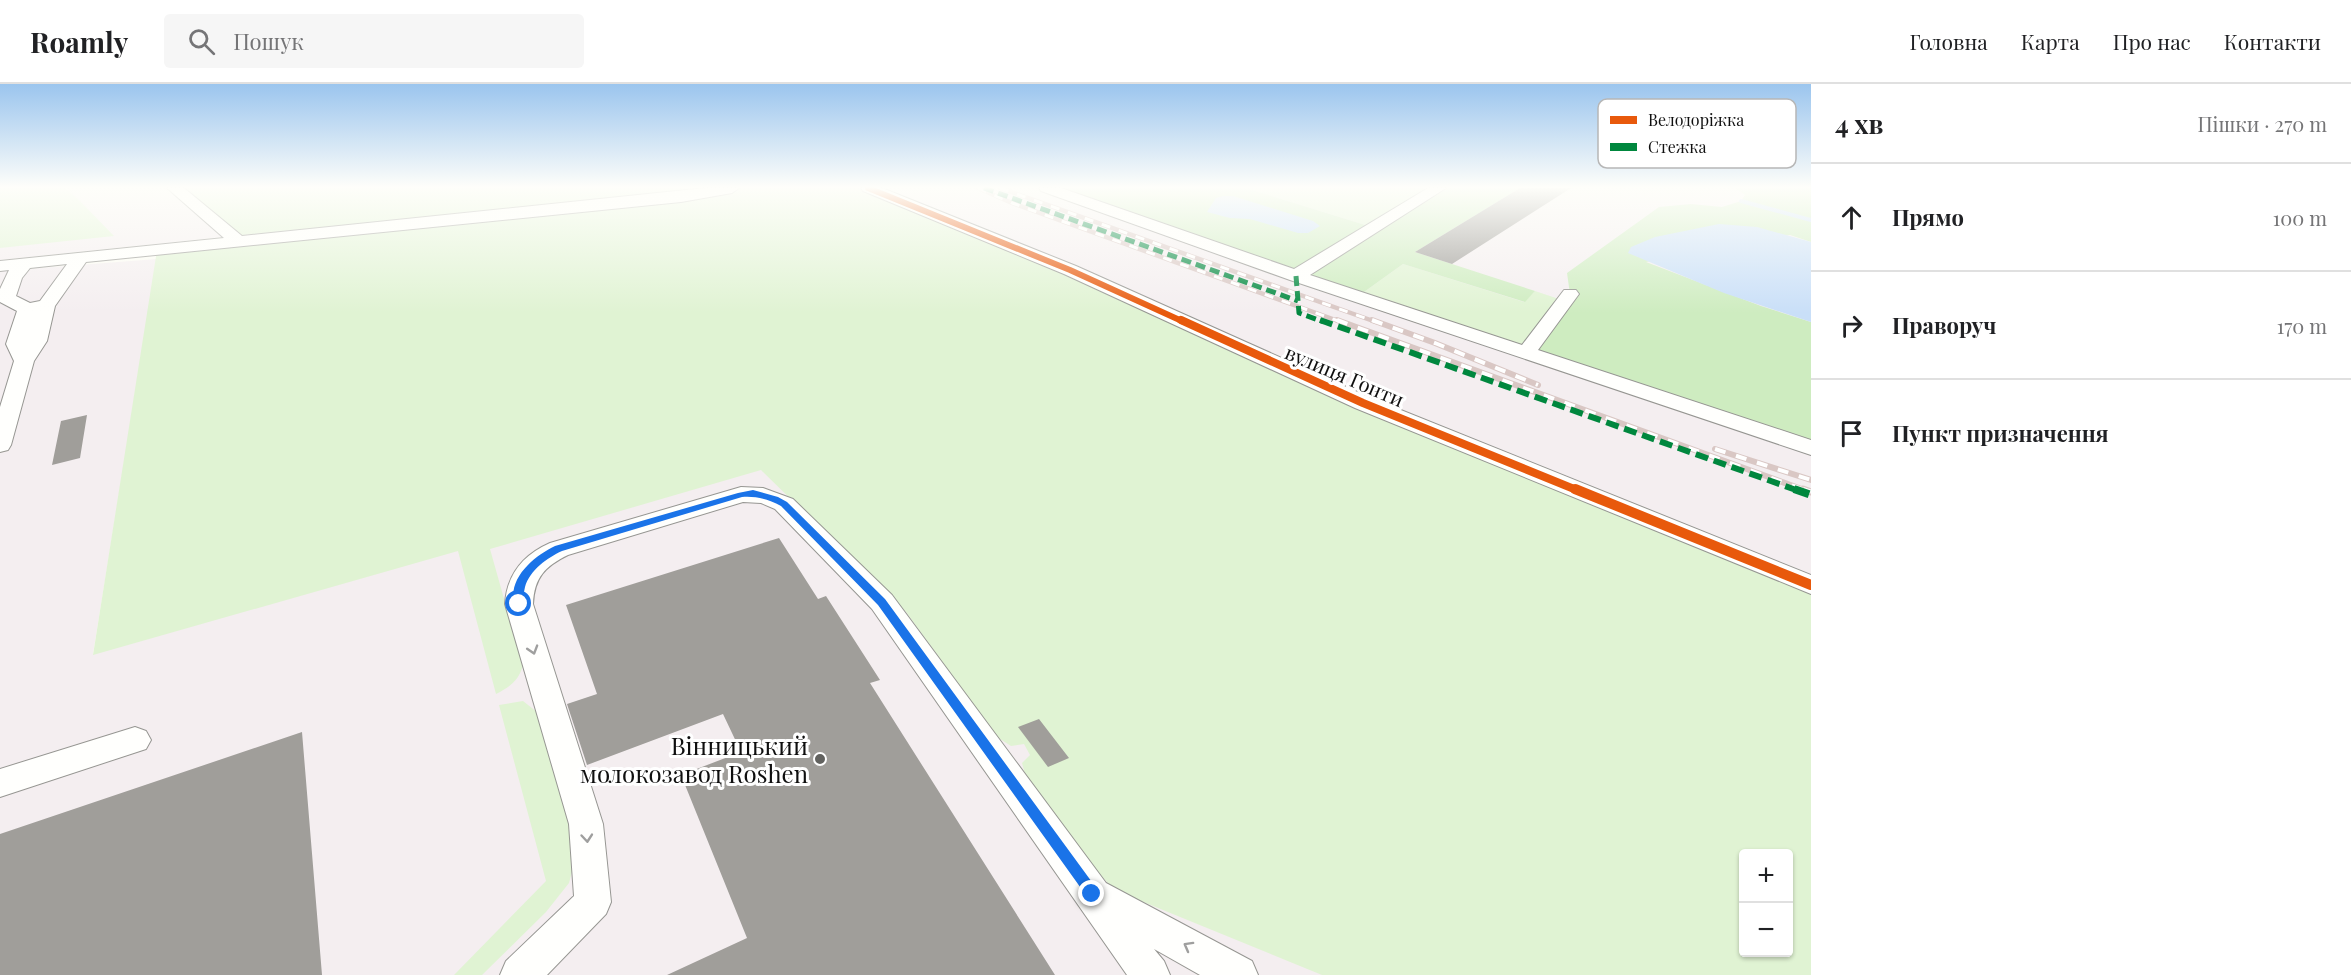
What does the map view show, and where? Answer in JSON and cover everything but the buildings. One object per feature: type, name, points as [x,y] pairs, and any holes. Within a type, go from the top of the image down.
[{"type":"street","points":[[224,230],[239,242]]},
{"type":"street","points":[[0,266],[361,230]]},
{"type":"street","name":"вулиця Гонти","points":[[970,230],[1070,270],[1363,403],[1811,585]]},
{"type":"street","points":[[1164,230],[1811,448]]},
{"type":"street","points":[[1296,276],[1371,230]]},
{"type":"street","points":[[0,445],[24,361],[37,341],[46,306],[80,258]]},
{"type":"street","points":[[25,263],[13,277],[6,298],[27,309],[46,306]]},
{"type":"street","points":[[1527,352],[1570,294]]},
{"type":"street","points":[[24,361],[16,344],[27,309]]},
{"type":"street","points":[[520,975],[593,902],[586,824],[519,604],[519,590],[524,576],[544,555],[559,549],[741,495],[764,495],[784,504],[882,602],[1150,975]]},
{"type":"street","points":[[0,783],[135,740]]},
{"type":"street","points":[[1092,894],[1238,975]]},
{"type":"shaded area","points":[[0,230],[295,230],[0,260]]},
{"type":"shaded area","points":[[986,230],[1811,230],[1811,575],[1376,401],[1072,264]]},
{"type":"shaded area","points":[[157,259],[93,654],[770,462],[1355,975],[0,975],[0,271]]},
{"type":"green space","points":[[0,230],[108,230],[114,236],[0,248]]},
{"type":"green space","points":[[225,230],[298,230],[233,236]]},
{"type":"green space","points":[[346,230],[964,230],[1267,361],[1811,585],[1811,975],[1322,975],[1114,890],[1073,844],[1025,774],[1022,763],[1030,755],[1024,744],[1011,746],[997,737],[906,612],[761,470],[490,549],[523,666],[513,683],[496,694],[458,551],[93,655],[157,250]]},
{"type":"green space","points":[[1165,230],[1452,230],[1415,252],[1535,291],[1525,302],[1403,264],[1357,297]]},
{"type":"green space","points":[[1628,230],[1811,230],[1811,242],[1790,235],[1646,262],[1761,306],[1811,322],[1811,448],[1527,352],[1570,294],[1567,273]]},
{"type":"green space","points":[[1403,264],[1524,302],[1535,291],[1565,301],[1527,352],[1357,297]]},
{"type":"green space","points":[[523,701],[537,712],[573,831],[577,853],[569,883],[546,912],[482,975],[454,975],[546,881],[499,705]]},
{"type":"water","points":[[1286,230],[1314,230],[1308,233]]},
{"type":"water","points":[[1692,230],[1766,230],[1811,242],[1811,322],[1724,293],[1628,253],[1631,247],[1655,237]]},
{"type":"railway","points":[[1085,230],[1341,322]]},
{"type":"railway","points":[[1117,230],[1376,322]]},
{"type":"railway","points":[[1337,320],[1807,491]]},
{"type":"railway","points":[[1372,320],[1538,385]]},
{"type":"railway","points":[[1715,449],[1811,480]]},
{"type":"railway","points":[[1803,489],[1811,492]]},
{"type":"marked path","points":[[1100,230],[1298,301]]},
{"type":"marked path","points":[[1296,276],[1299,313],[1811,495]]},
{"type":"cycle path","points":[[970,230],[1070,270],[1363,403],[1811,585]]},
{"type":"place","name":"Вінницький молокозавод Roshen","points":[[820,759]]},
{"type":"route","points":[[519,604],[519,590],[524,576],[544,555],[741,495],[753,493],[775,499],[784,504],[882,602],[1092,894]]}]
